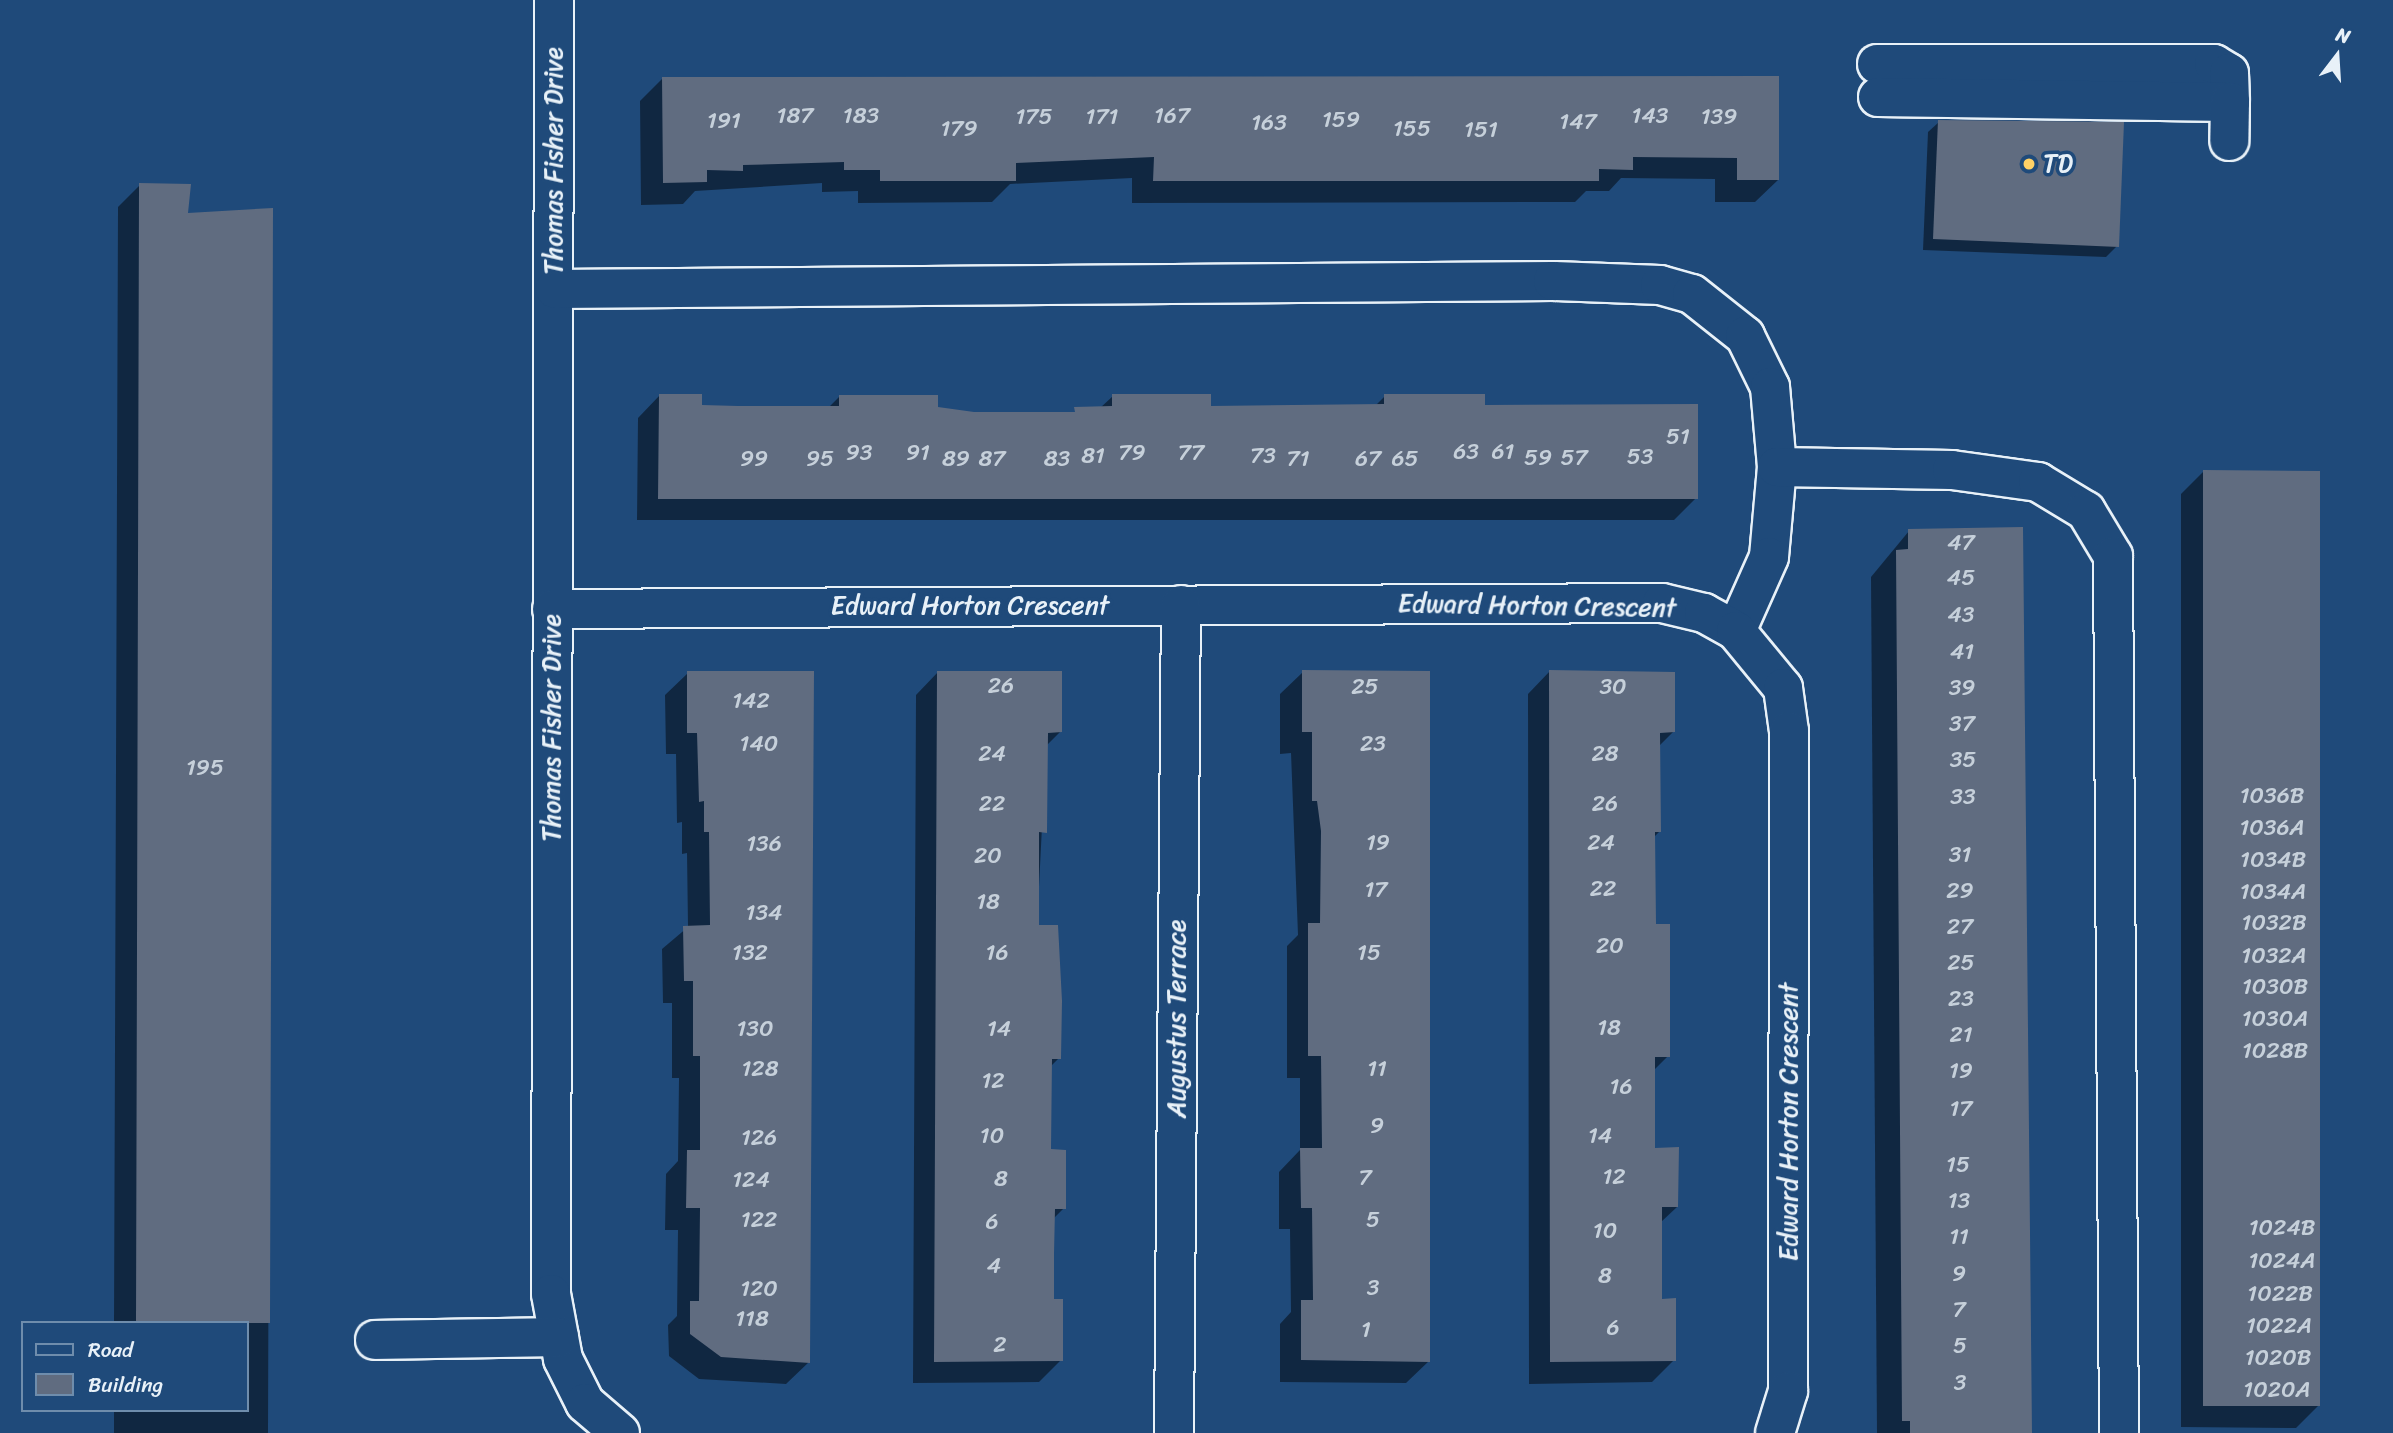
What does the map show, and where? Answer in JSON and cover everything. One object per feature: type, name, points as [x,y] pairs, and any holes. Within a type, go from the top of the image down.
[{"type":"street","name":"Thomas Fisher Drive","points":[[554,0],[551,1294],[559,1337],[586,1404],[620,1433]]},
{"type":"street","points":[[1878,80],[2230,102],[2229,141]]},
{"type":"street","points":[[555,289],[1660,285],[1692,294],[1745,336],[1770,387],[1777,467],[1769,558],[1736,631]]},
{"type":"street","points":[[1777,467],[1952,470],[2038,482],[2086,511],[2113,556],[2119,1433]]},
{"type":"street","name":"Edward Horton Crescent","points":[[552,609],[1662,603],[1704,613],[1736,631],[1783,688],[1789,731],[1788,1391],[1775,1433]]},
{"type":"street","name":"Augustus Terrace","points":[[1174,1433],[1181,605]]},
{"type":"street","points":[[375,1340],[559,1337]]},
{"type":"building","points":[[1779,76],[1779,180],[1737,180],[1737,158],[1633,157],[1633,170],[1599,169],[1599,181],[1153,181],[1154,157],[1016,163],[1016,181],[880,181],[880,170],[844,170],[844,162],[743,165],[743,171],[707,170],[707,182],[663,183],[662,77]]},
{"type":"building","name":"TD","points":[[1938,120],[2124,122],[2119,247],[1933,239]]},
{"type":"building","points":[[139,183],[191,184],[188,213],[273,208],[270,1323],[136,1321]]},
{"type":"building","points":[[659,394],[702,394],[702,405],[738,406],[839,406],[839,395],[938,395],[938,407],[974,412],[1075,412],[1074,407],[1112,406],[1112,394],[1211,394],[1211,406],[1384,404],[1384,394],[1485,394],[1485,405],[1698,404],[1698,499],[658,499]]},
{"type":"building","points":[[2203,470],[2320,471],[2320,1406],[2203,1406]]},
{"type":"building","points":[[2023,527],[2032,1433],[1910,1433],[1910,1421],[1902,1421],[1896,550],[1908,549],[1908,529]]},
{"type":"building","points":[[1302,670],[1430,671],[1430,1362],[1301,1360],[1301,1300],[1313,1300],[1312,1208],[1301,1208],[1300,1148],[1322,1148],[1321,1056],[1308,1056],[1308,923],[1320,923],[1321,831],[1317,801],[1312,801],[1312,732],[1302,732]]},
{"type":"building","points":[[1549,670],[1675,672],[1675,732],[1660,733],[1661,832],[1655,832],[1656,924],[1670,924],[1670,1057],[1655,1057],[1655,1148],[1679,1147],[1678,1207],[1662,1207],[1662,1299],[1676,1298],[1676,1361],[1550,1362]]},
{"type":"building","points":[[687,671],[814,671],[810,1363],[721,1357],[690,1334],[690,1301],[699,1301],[700,1208],[686,1208],[687,1150],[700,1150],[700,1056],[693,1056],[693,981],[684,981],[683,926],[710,925],[709,832],[704,832],[704,801],[699,802],[697,733],[687,733]]},
{"type":"building","points":[[937,671],[1062,671],[1062,732],[1048,733],[1047,833],[1039,832],[1039,925],[1058,925],[1062,1001],[1061,1059],[1052,1059],[1051,1149],[1066,1150],[1066,1209],[1055,1209],[1054,1254],[1054,1299],[1063,1299],[1063,1361],[934,1362]]},
{"type":"place","name":"TD","points":[[2029,164]]}]
